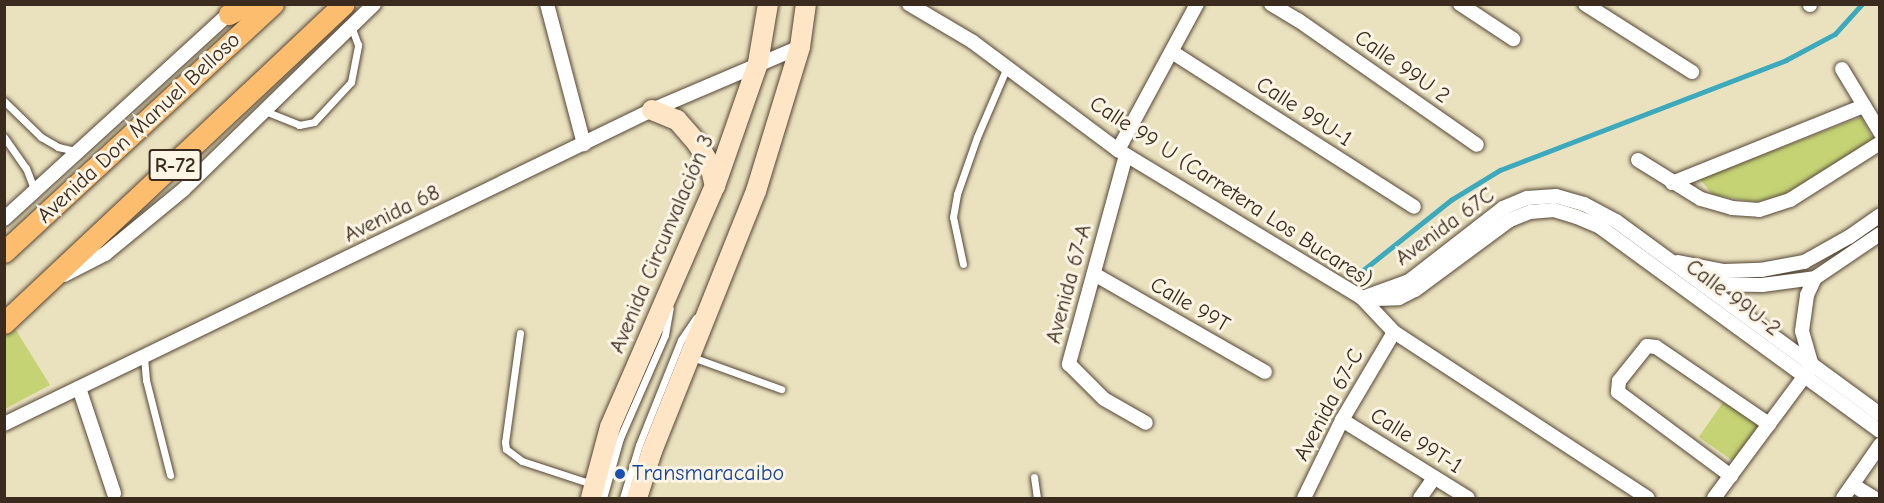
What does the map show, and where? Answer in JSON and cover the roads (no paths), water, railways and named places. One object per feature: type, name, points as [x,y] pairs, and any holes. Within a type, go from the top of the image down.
[{"type":"main road","points":[[234,9],[249,4]]},
{"type":"main road","name":"Avenida Don Manuel Belloso","points":[[4,252],[273,4]]},
{"type":"main road","name":"R-72","points":[[4,323],[344,4]]},
{"type":"main road","name":"Avenida Circunvalación 3","points":[[596,494],[610,427],[715,186],[758,63],[768,4]]},
{"type":"main road","points":[[637,498],[652,451],[756,191],[800,47],[806,4]]},
{"type":"main road","points":[[652,110],[677,120],[697,143],[710,165],[715,186]]},
{"type":"street","points":[[49,282],[105,254],[184,189],[374,4]]},
{"type":"street","points":[[547,4],[584,144]]},
{"type":"street","name":"Calle 99 U (Carretera Los Bucares)","points":[[909,4],[974,42],[1122,153],[1362,298],[1394,332],[1648,498]]},
{"type":"street","name":"Avenida 67-A","points":[[1146,423],[1104,399],[1069,364],[1094,274],[1122,153],[1197,4]]},
{"type":"street","name":"Calle 99U 2","points":[[1271,4],[1298,20],[1478,145]]},
{"type":"street","points":[[1460,4],[1513,39]]},
{"type":"street","points":[[1585,4],[1692,72]]},
{"type":"street","name":"Avenida Don Manuel Belloso","points":[[4,219],[234,9]]},
{"type":"street","name":"Avenida 68","points":[[4,424],[652,110],[800,47]]},
{"type":"street","name":"Calle 99U-1","points":[[1172,52],[1414,207]]},
{"type":"street","points":[[1842,69],[1880,132]]},
{"type":"street","points":[[1672,183],[1864,106]]},
{"type":"street","points":[[1638,160],[1701,199],[1732,208],[1759,210],[1790,200],[1880,143]]},
{"type":"street","name":"Avenida 67C","points":[[1362,298],[1399,298],[1415,290],[1510,220],[1555,203]]},
{"type":"street","name":"Calle 99U-2","points":[[1555,203],[1584,204],[1616,221],[1703,284],[1880,432]]},
{"type":"street","name":"Calle 99U-2","points":[[1555,203],[1600,227],[1808,372],[1880,414]]},
{"type":"street","points":[[1670,260],[1724,271],[1761,270],[1804,262],[1849,237],[1880,215]]},
{"type":"street","points":[[1670,277],[1703,284],[1762,285],[1815,278],[1880,234]]},
{"type":"street","name":"Calle 99T","points":[[1094,274],[1265,372]]},
{"type":"street","points":[[1714,498],[1808,372],[1802,331],[1803,313],[1815,278]]},
{"type":"street","name":"Avenida 67-C","points":[[1304,498],[1342,420],[1394,332]]},
{"type":"street","points":[[1731,476],[1618,392],[1619,381],[1647,346],[1656,347],[1769,424]]},
{"type":"street","points":[[79,388],[114,493]]},
{"type":"street","name":"Calle 99T-1","points":[[1342,420],[1468,498]]},
{"type":"street","points":[[1843,498],[1880,444]]},
{"type":"street","points":[[1420,498],[1434,478]]},
{"type":"street","points":[[1853,485],[1874,498]]},
{"type":"lane","points":[[265,111],[299,125],[314,122],[351,82],[358,45],[351,26]]},
{"type":"lane","points":[[963,264],[953,217],[957,194],[977,137],[1007,67]]},
{"type":"lane","points":[[4,101],[41,137],[58,147],[79,152]]},
{"type":"lane","points":[[4,137],[26,168],[36,191]]},
{"type":"lane","points":[[623,498],[639,445],[681,340],[717,288]]},
{"type":"lane","points":[[520,333],[505,442],[506,449],[522,461],[596,494]]},
{"type":"lane","points":[[690,356],[712,362],[781,389]]},
{"type":"lane","points":[[144,357],[146,380],[170,475]]},
{"type":"lane","points":[[1034,477],[1037,498]]},
{"type":"waterway","points":[[1362,271],[1451,200],[1500,170],[1786,60],[1835,34],[1862,4]]},
{"type":"place","name":"Transmaracaibo","points":[[620,474]]}]
